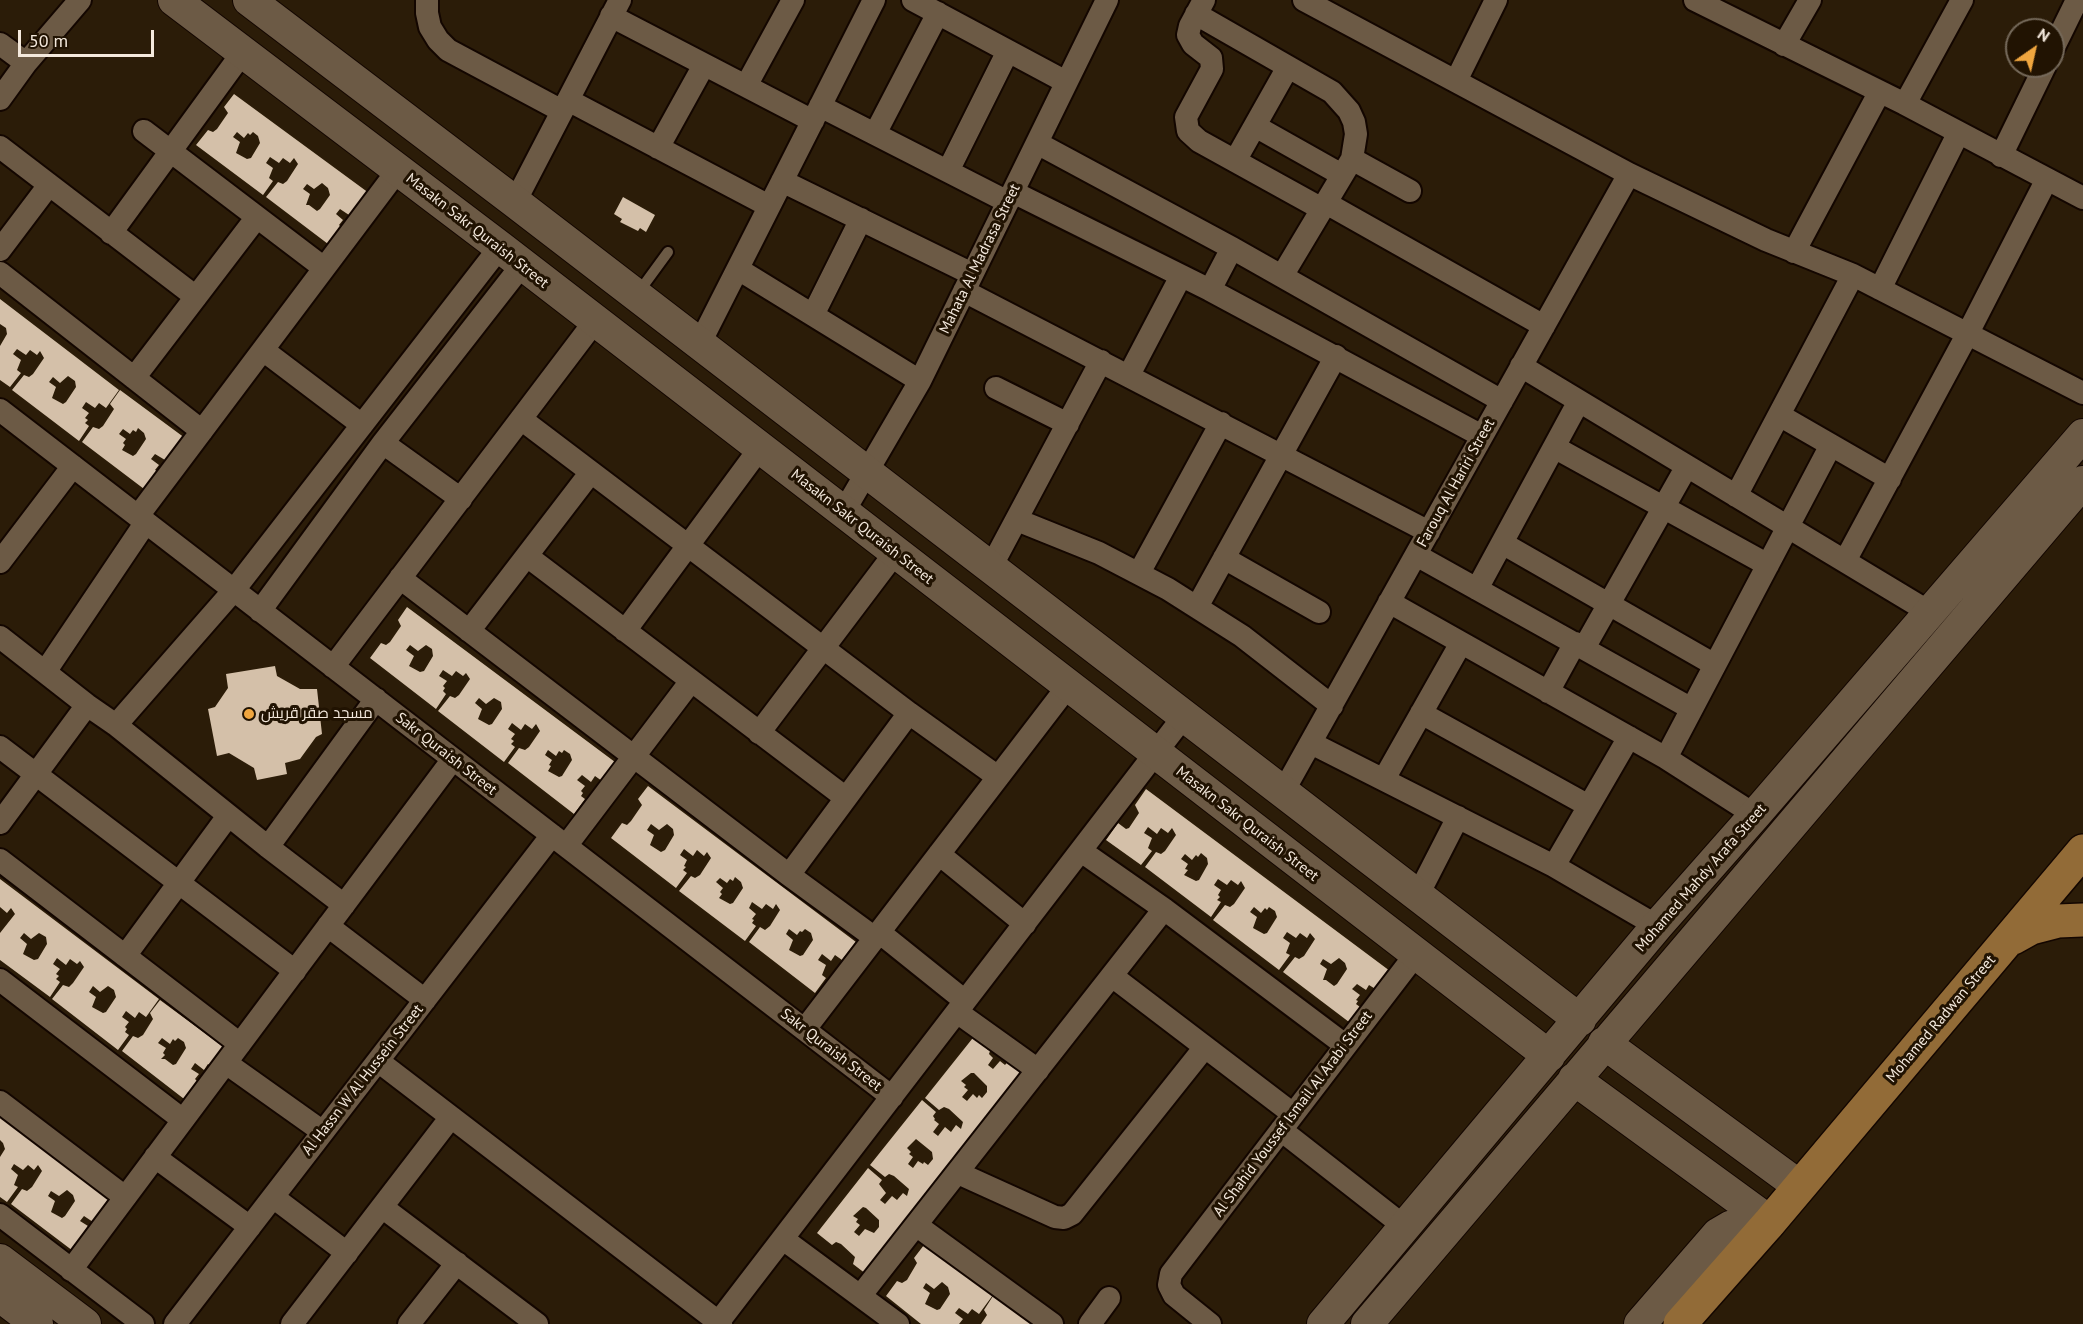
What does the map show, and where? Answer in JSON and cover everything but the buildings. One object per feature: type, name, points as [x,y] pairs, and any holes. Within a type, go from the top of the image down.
[{"type":"main road","name":"Mohamed Radwan Street","points":[[1681,1323],[1769,1224],[2083,851]]},
{"type":"main road","points":[[2006,942],[2031,928],[2058,921],[2083,920]]},
{"type":"street","points":[[0,99],[26,63],[80,0]]},
{"type":"street","name":"Masakn Sakr Quraish Street","points":[[174,0],[511,256],[1549,1056]]},
{"type":"street","points":[[249,0],[1580,1020]]},
{"type":"street","points":[[427,0],[430,27],[448,50],[658,148],[769,206]]},
{"type":"street","points":[[746,86],[793,0]]},
{"type":"street","points":[[700,344],[874,0]]},
{"type":"street","points":[[913,0],[1066,82]]},
{"type":"street","name":"Mahata Al Madrasa Street","points":[[843,513],[920,381],[1107,0]]},
{"type":"street","points":[[1456,81],[1496,0]]},
{"type":"street","points":[[1784,45],[1810,0]]},
{"type":"street","points":[[1905,104],[1962,0]]},
{"type":"street","points":[[2065,23],[2076,0],[2083,3]]},
{"type":"street","points":[[1698,1],[1905,104],[2083,198]]},
{"type":"street","points":[[1315,3],[1629,174],[1794,252],[1880,289],[2083,393]]},
{"type":"street","points":[[1282,276],[1324,206],[1347,167],[1356,134],[1349,111],[1332,92],[1288,67],[1200,7],[1188,35],[1193,44],[1211,58],[1212,69],[1189,110],[1186,124],[1192,137],[1324,206],[1544,326]]},
{"type":"street","points":[[515,202],[616,8],[704,65],[746,86],[875,134],[948,171],[1181,276],[1336,356],[1482,436]]},
{"type":"street","points":[[875,134],[938,13]]},
{"type":"street","points":[[0,44],[26,63]]},
{"type":"street","points":[[948,171],[1008,51]]},
{"type":"street","points":[[111,233],[243,52]]},
{"type":"street","points":[[658,148],[704,65]]},
{"type":"street","points":[[1235,161],[1288,67]]},
{"type":"street","points":[[2001,156],[2039,78]]},
{"type":"street","points":[[1794,252],[1879,93]]},
{"type":"street","points":[[1255,126],[1347,167],[1410,191]]},
{"type":"street","points":[[144,131],[324,268]]},
{"type":"street","points":[[1880,289],[1958,134]]},
{"type":"street","points":[[1037,143],[1232,248],[1502,401]]},
{"type":"street","points":[[0,147],[196,297]]},
{"type":"street","points":[[45,672],[142,519],[202,431],[398,170]]},
{"type":"street","name":"Farouq Al Hariri Street","points":[[1283,792],[1629,174]]},
{"type":"street","points":[[1845,561],[1968,333],[2047,179]]},
{"type":"street","points":[[782,181],[861,219],[1101,361],[1429,532]]},
{"type":"street","points":[[0,250],[50,185]]},
{"type":"street","points":[[134,378],[257,218]]},
{"type":"street","points":[[813,315],[861,219]]},
{"type":"street","points":[[1210,290],[1232,248]]},
{"type":"street","points":[[116,725],[234,590],[362,426],[511,256]]},
{"type":"street","points":[[260,611],[383,443],[511,256]]},
{"type":"street","points":[[738,269],[920,381]]},
{"type":"street","points":[[0,273],[202,431]]},
{"type":"street","points":[[1129,375],[1181,276]]},
{"type":"street","points":[[1736,496],[1853,276]]},
{"type":"street","points":[[333,667],[595,321]]},
{"type":"street","points":[[263,350],[362,426]]},
{"type":"street","points":[[1197,606],[1336,356]]},
{"type":"street","points":[[991,567],[1101,361]]},
{"type":"street","points":[[1521,366],[1929,612]]},
{"type":"street","points":[[996,388],[1068,424]]},
{"type":"street","points":[[1477,589],[1579,401]]},
{"type":"street","points":[[1779,416],[1890,479]]},
{"type":"street","name":"Sakr Quraish Street","points":[[3,419],[73,466],[892,1097]]},
{"type":"street","points":[[521,419],[909,713],[998,777]]},
{"type":"street","points":[[1138,573],[1221,423]]},
{"type":"street","name":"Mohamed Mahdy Arafa Street","points":[[1323,1324],[1657,926],[2083,435]]},
{"type":"street","points":[[383,443],[460,499]]},
{"type":"street","points":[[1666,758],[1831,445]]},
{"type":"street","points":[[1554,447],[1768,566]]},
{"type":"street","points":[[625,631],[760,448]]},
{"type":"street","points":[[0,562],[73,466]]},
{"type":"street","points":[[1548,692],[1609,605],[1687,466]]},
{"type":"street","points":[[469,631],[591,472]]},
{"type":"street","points":[[1366,1324],[2083,482]]},
{"type":"street","points":[[1017,520],[1069,540],[1138,573],[1197,606],[1242,636],[1332,706]]},
{"type":"street","points":[[1502,543],[1715,665]]},
{"type":"street","points":[[759,733],[896,553]]},
{"type":"street","points":[[1416,555],[1692,709]]},
{"type":"street","points":[[527,556],[846,798]]},
{"type":"street","points":[[1224,558],[1319,612]]},
{"type":"street","points":[[400,578],[789,875],[877,935],[1038,1070]]},
{"type":"street","points":[[1389,602],[1666,758],[1755,815]]},
{"type":"street","points":[[0,637],[116,725],[228,816],[344,905]]},
{"type":"street","points":[[1384,779],[1461,643]]},
{"type":"street","name":"Al Hassn W Al Hussein Street","points":[[175,1324],[425,1000],[559,840],[634,757],[691,681]]},
{"type":"street","points":[[805,1029],[1068,686]]},
{"type":"street","points":[[268,847],[376,699]]},
{"type":"street","points":[[0,823],[87,705]]},
{"type":"street","points":[[789,875],[909,713]]},
{"type":"street","points":[[1421,713],[1589,806]]},
{"type":"street","points":[[378,1061],[719,1324],[1184,716]]},
{"type":"street","points":[[1554,866],[1629,737]]},
{"type":"street","points":[[1311,743],[1554,866],[1664,928],[1675,937],[1677,957]]},
{"type":"street","points":[[0,747],[295,971]]},
{"type":"street","points":[[71,1270],[453,759]]},
{"type":"street","points":[[125,956],[228,816]]},
{"type":"street","points":[[1418,895],[1458,817]]},
{"type":"street","points":[[1081,851],[1164,909],[1346,1045]]},
{"type":"street","points":[[939,854],[1025,924]]},
{"type":"street","points":[[0,860],[240,1044]]},
{"type":"street","points":[[1689,890],[1690,908],[1698,917],[1709,921]]},
{"type":"street","points":[[861,1295],[1164,909]]},
{"type":"street","points":[[328,926],[425,1000]]},
{"type":"street","name":"Al Shahid Youssef Ismail Al Arabi Street","points":[[1210,1324],[1174,1295],[1169,1285],[1171,1274],[1416,954]]},
{"type":"street","points":[[1112,976],[1204,1047],[1405,1227]]},
{"type":"street","points":[[0,980],[183,1120]]},
{"type":"street","points":[[1604,1043],[1799,1186]]},
{"type":"street","points":[[958,1173],[1055,1217],[1064,1218],[1072,1214],[1204,1047]]},
{"type":"street","points":[[226,1063],[323,1132]]},
{"type":"street","points":[[1574,1079],[1769,1224]]},
{"type":"street","points":[[0,1102],[125,1197]]},
{"type":"street","points":[[292,1324],[451,1116]]},
{"type":"street","points":[[155,1157],[250,1227]]},
{"type":"street","points":[[273,1197],[347,1253]]},
{"type":"street","points":[[382,1207],[537,1324]]},
{"type":"street","points":[[0,1215],[143,1324]]},
{"type":"street","points":[[1640,1324],[1718,1234],[1744,1223],[1769,1224]]},
{"type":"street","points":[[916,1225],[1052,1324]]},
{"type":"street","points":[[783,1239],[898,1324]]},
{"type":"street","points":[[0,1260],[86,1324]]},
{"type":"street","points":[[409,1324],[457,1263]]},
{"type":"street","points":[[0,1296],[37,1324]]},
{"type":"street","points":[[1090,1324],[1109,1298]]},
{"type":"lane","points":[[636,295],[668,252]]},
{"type":"place","name":"مسجد صقر قريش","points":[[249,714]]}]
